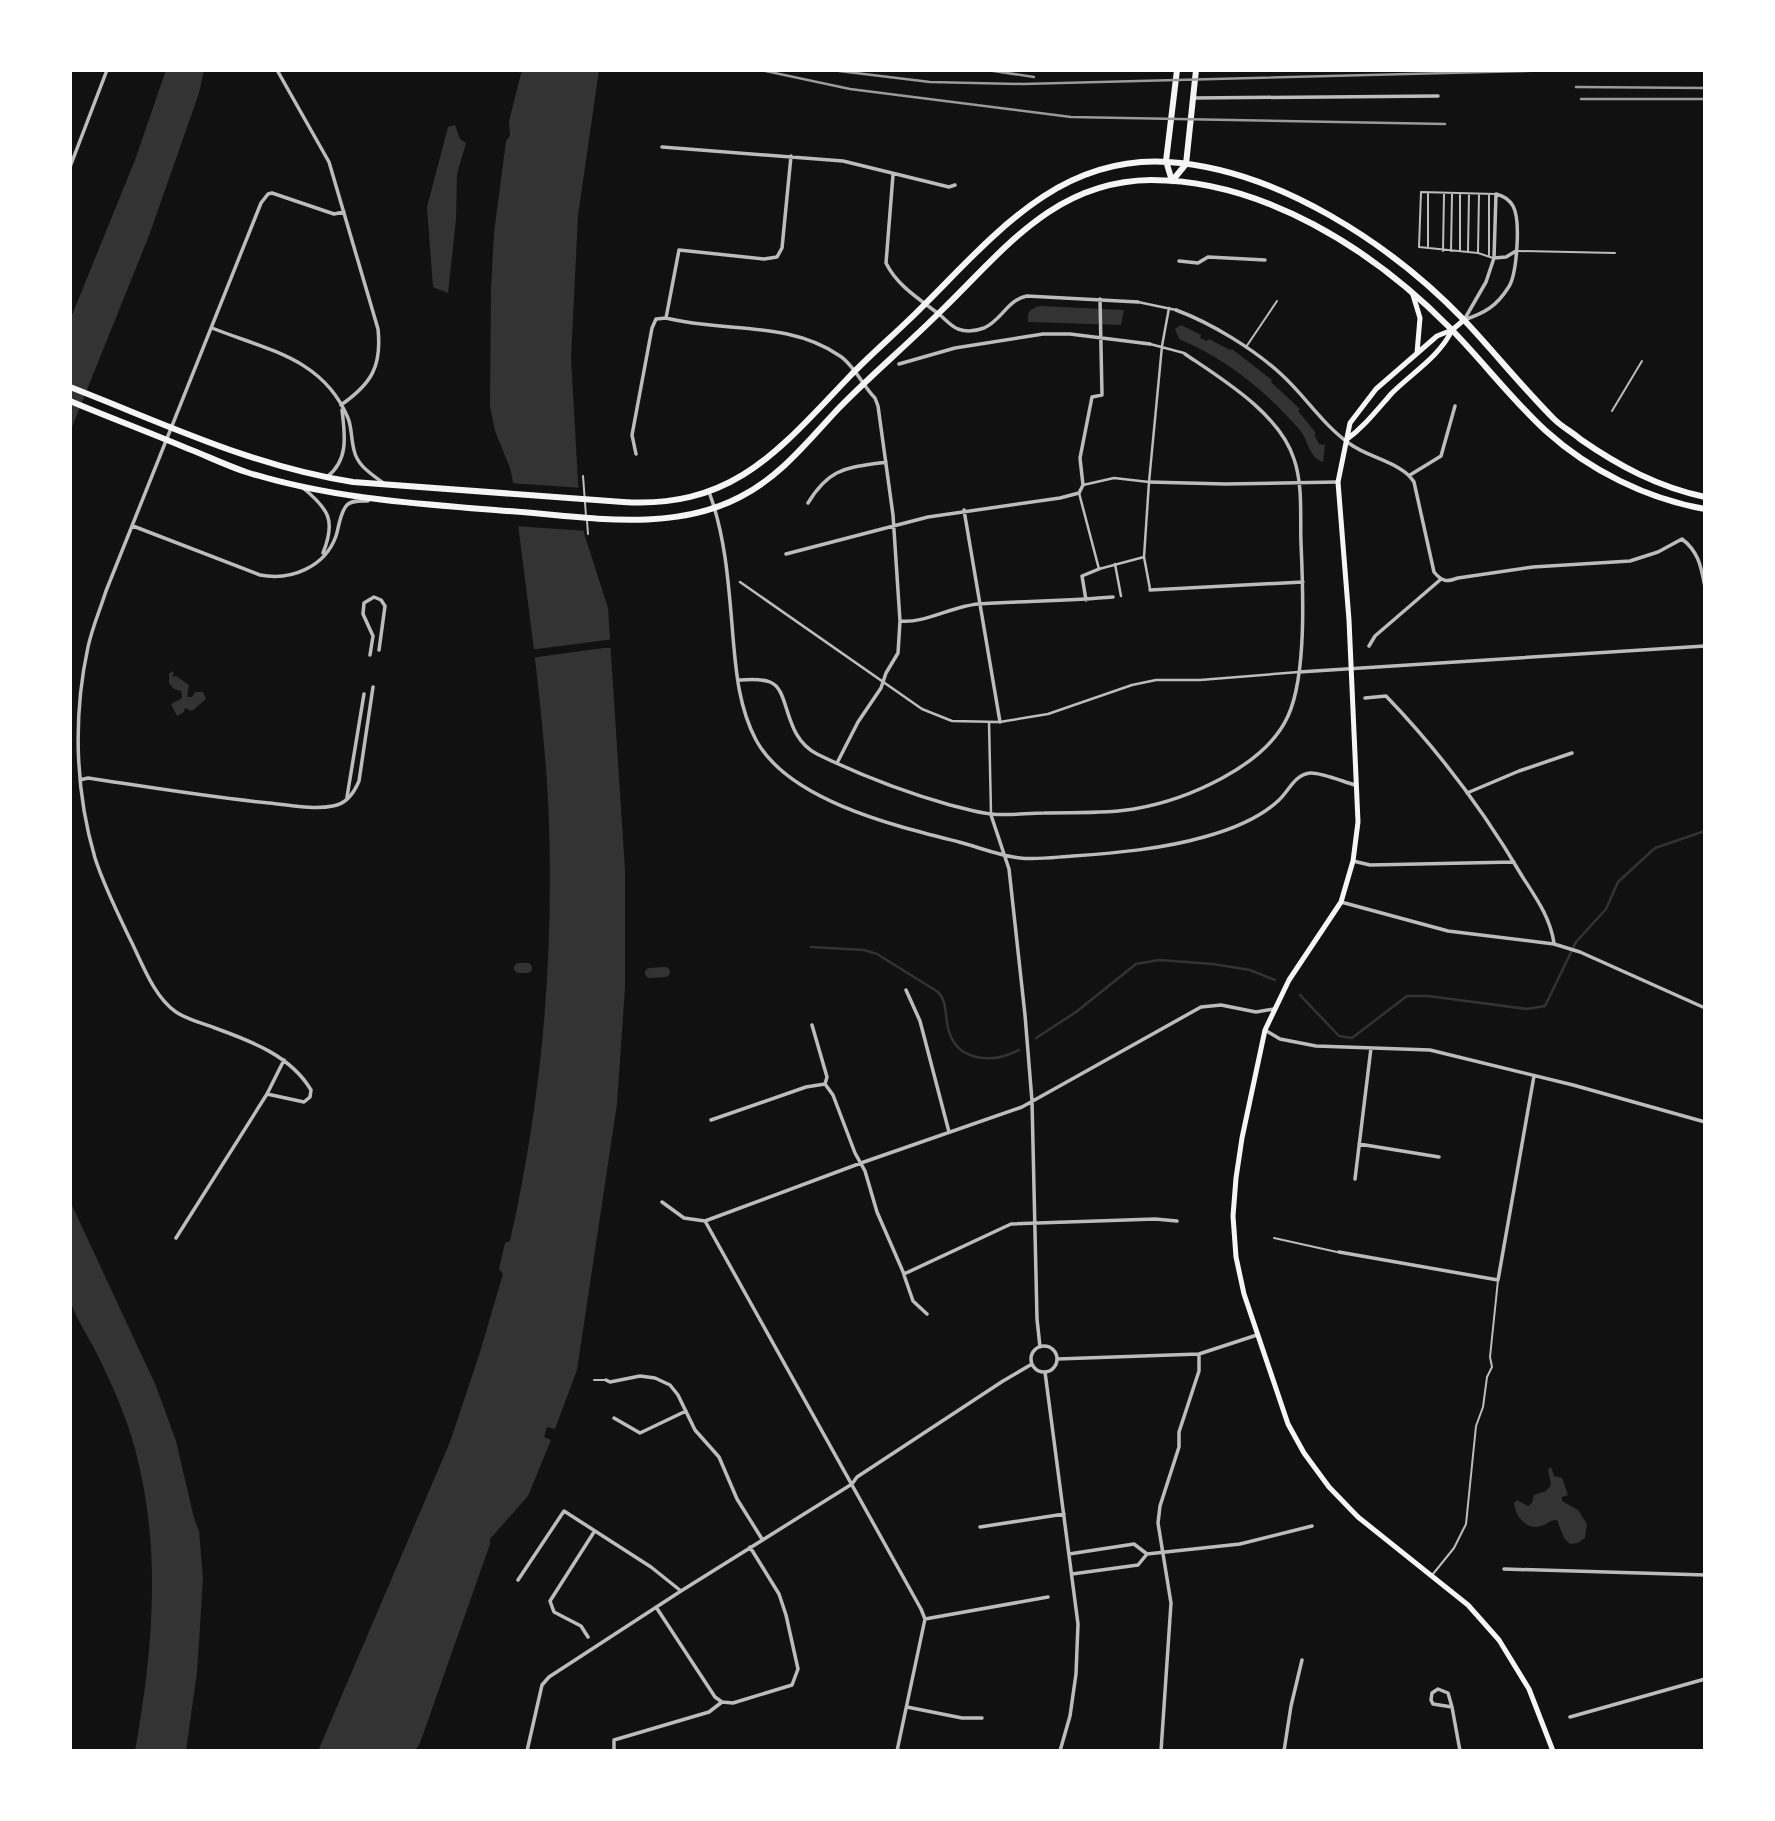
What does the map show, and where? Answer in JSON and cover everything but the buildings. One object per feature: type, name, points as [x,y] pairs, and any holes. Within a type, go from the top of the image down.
[{"type":"main road","points":[[1172,181],[1166,162],[1177,70]]},
{"type":"main road","points":[[1172,181],[1186,164],[1196,70]]},
{"type":"main road","points":[[70,387],[282,468],[326,477],[592,500],[653,504],[680,501],[709,492],[755,467],[785,445],[853,372],[926,304],[995,234],[1042,195],[1095,171],[1128,164],[1166,162],[1243,176],[1298,197],[1390,256],[1464,320],[1556,422],[1606,457],[1645,479],[1705,497]]},
{"type":"main road","points":[[70,401],[244,471],[301,486],[373,500],[593,517],[655,519],[715,508],[746,494],[782,469],[863,384],[939,314],[1022,231],[1051,209],[1087,191],[1105,186],[1147,180],[1172,181],[1228,189],[1281,208],[1337,239],[1378,267],[1452,330],[1546,431],[1574,452],[1639,490],[1666,501],[1703,510]]},
{"type":"main road","points":[[1413,295],[1420,318],[1417,353]]},
{"type":"main road","points":[[1464,320],[1452,330],[1437,335],[1376,389],[1350,423],[1338,482],[1349,620],[1358,822],[1353,861],[1340,902],[1289,980],[1265,1030],[1242,1138],[1233,1216],[1238,1265],[1257,1335],[1289,1424],[1304,1453],[1329,1487],[1358,1517],[1468,1605],[1499,1640],[1529,1689],[1553,1751]]},
{"type":"main road","points":[[1346,441],[1446,344],[1452,330]]},
{"type":"street","points":[[70,167],[107,70]]},
{"type":"street","points":[[277,70],[329,162],[379,339],[377,362],[367,382],[360,392],[341,405]]},
{"type":"street","points":[[1194,98],[1438,96]]},
{"type":"street","points":[[662,146],[843,161],[893,175],[949,187],[955,185]]},
{"type":"street","points":[[666,318],[678,250],[764,259],[777,257],[780,253],[791,156]]},
{"type":"street","points":[[1705,157],[1705,167]]},
{"type":"street","points":[[893,175],[886,263],[891,273],[955,328],[971,331],[989,325],[1018,298],[1048,296],[1138,302],[1176,310],[1208,324],[1281,374],[1328,426],[1346,441],[1364,454],[1400,468],[1410,475],[1414,482],[1434,572],[1440,580],[1448,582],[1458,578],[1533,567],[1630,561],[1658,552],[1682,539],[1699,556],[1705,587]]},
{"type":"street","points":[[267,1094],[301,1102],[308,1101],[311,1090],[284,1060],[244,1039],[184,1017],[164,1001],[134,947],[101,874],[86,820],[80,780],[79,704],[88,646],[106,592],[261,203],[268,194],[275,193],[334,214],[344,212]]},
{"type":"street","points":[[1496,194],[1505,197],[1515,209],[1517,251],[1514,276],[1506,292],[1485,313],[1464,320],[1486,282],[1494,258],[1496,194]]},
{"type":"street","points":[[1494,258],[1506,257],[1517,251]]},
{"type":"street","points":[[1179,261],[1198,263],[1208,257],[1265,260]]},
{"type":"street","points":[[1099,569],[1079,493],[1083,485],[1080,458],[1092,397],[1102,395],[1100,301]]},
{"type":"street","points":[[1169,308],[1162,346],[1149,482],[1144,557],[1150,590],[1303,582]]},
{"type":"street","points":[[636,454],[632,435],[656,319],[666,318],[700,325],[754,327],[781,331],[810,340],[842,357],[875,398],[893,524],[900,621],[897,656],[858,722],[838,763]]},
{"type":"street","points":[[212,328],[310,368],[324,379],[349,421],[357,459],[384,484]]},
{"type":"street","points":[[738,680],[767,681],[778,688],[798,740],[813,752],[904,792],[991,814],[1131,810],[1178,797],[1220,779],[1259,752],[1288,716],[1299,672],[1303,582],[1295,460],[1280,433],[1239,390],[1185,354],[1162,346],[1070,334],[1022,337],[954,348],[899,364]]},
{"type":"street","points":[[326,477],[338,466],[344,449],[341,405]]},
{"type":"street","points":[[1410,475],[1441,456],[1455,406]]},
{"type":"street","points":[[808,503],[817,489],[837,471],[886,462]]},
{"type":"street","points":[[1083,485],[1114,478],[1149,482],[1338,482]]},
{"type":"street","points":[[301,486],[317,499],[328,515],[330,530],[323,555]]},
{"type":"street","points":[[709,492],[715,508],[728,579],[738,680],[743,706],[757,742],[773,762],[810,790],[842,806],[892,824],[1019,858],[1092,855],[1204,838],[1262,813],[1279,800],[1297,778],[1310,772],[1355,785]]},
{"type":"street","points":[[786,554],[893,524],[964,510],[1060,498],[1079,493]]},
{"type":"street","points":[[133,526],[273,578],[298,574],[323,555],[333,543],[343,511],[348,505],[356,501],[373,500]]},
{"type":"street","points":[[964,510],[1000,722]]},
{"type":"street","points":[[1086,600],[1082,576],[1144,557]]},
{"type":"street","points":[[1115,564],[1121,596]]},
{"type":"street","points":[[1369,646],[1375,636],[1440,580]]},
{"type":"street","points":[[740,582],[933,714],[952,721],[1000,722],[1048,714],[1132,685],[1156,680],[1200,680],[1705,646]]},
{"type":"street","points":[[370,655],[373,636],[362,610],[368,598],[374,597],[381,600],[385,606],[379,650]]},
{"type":"street","points":[[900,621],[917,620],[954,608],[979,604],[1113,597]]},
{"type":"street","points":[[80,780],[88,778],[224,799],[314,807],[343,803],[356,789],[359,781],[373,687]]},
{"type":"street","points":[[347,799],[364,694]]},
{"type":"street","points":[[1365,698],[1386,696],[1419,730],[1467,793],[1514,862],[1551,924],[1554,944]]},
{"type":"street","points":[[989,722],[991,814],[1009,869],[1025,1015],[1032,1101],[1040,1347]]},
{"type":"street","points":[[1467,793],[1572,753]]},
{"type":"street","points":[[1353,861],[1370,865],[1514,862]]},
{"type":"street","points":[[1340,902],[1448,931],[1554,944],[1580,952],[1705,1008]]},
{"type":"street","points":[[906,990],[920,1021],[949,1132]]},
{"type":"street","points":[[662,1202],[684,1218],[705,1221],[1032,1101],[1166,1026],[1211,1005],[1256,1012],[1274,1009]]},
{"type":"street","points":[[812,1025],[827,1077],[825,1084]]},
{"type":"street","points":[[1265,1030],[1280,1039],[1316,1046],[1430,1050],[1705,1122]]},
{"type":"street","points":[[1355,1180],[1371,1048]]},
{"type":"street","points":[[176,1238],[267,1094],[284,1060]]},
{"type":"street","points":[[1339,1252],[1498,1280],[1534,1076]]},
{"type":"street","points":[[711,1120],[806,1087],[825,1084]]},
{"type":"street","points":[[825,1084],[833,1095],[861,1163],[877,1212],[913,1301],[927,1314]]},
{"type":"street","points":[[1359,1144],[1439,1157]]},
{"type":"street","points":[[904,1274],[1011,1224],[1155,1219],[1177,1221]]},
{"type":"street","points":[[705,1221],[925,1619],[897,1751]]},
{"type":"street","points":[[1057,1359],[1199,1354],[1257,1335]]},
{"type":"street","points":[[1040,1347],[1050,1348],[1057,1359],[1051,1370],[1040,1371],[1032,1364],[1032,1354],[1040,1347]]},
{"type":"street","points":[[1161,1751],[1171,1603],[1158,1522],[1160,1506],[1179,1447],[1179,1432],[1199,1371],[1199,1354]]},
{"type":"street","points":[[527,1751],[542,1685],[567,1665],[852,1484],[938,1423],[1032,1364]]},
{"type":"street","points":[[1045,1372],[1077,1611],[1077,1663],[1070,1716],[1060,1751]]},
{"type":"street","points":[[606,1380],[610,1382],[640,1376],[655,1378],[670,1385],[695,1430],[719,1457],[737,1499],[762,1539]]},
{"type":"street","points":[[614,1418],[640,1433],[685,1411]]},
{"type":"street","points":[[518,1580],[564,1511],[651,1567],[681,1591]]},
{"type":"street","points":[[980,1527],[1064,1514]]},
{"type":"street","points":[[1069,1553],[1133,1544],[1147,1554],[1163,1553],[1240,1544],[1312,1526]]},
{"type":"street","points":[[589,1637],[581,1626],[554,1612],[550,1601],[594,1532]]},
{"type":"street","points":[[656,1607],[715,1697],[722,1702],[733,1703],[786,1689],[796,1680],[798,1669],[779,1594],[750,1547]]},
{"type":"street","points":[[1072,1574],[1138,1565],[1147,1554]]},
{"type":"street","points":[[1504,1569],[1705,1575]]},
{"type":"street","points":[[925,1619],[1048,1597]]},
{"type":"street","points":[[1284,1751],[1284,1738],[1301,1660]]},
{"type":"street","points":[[1570,1717],[1705,1679]]},
{"type":"street","points":[[1452,1707],[1433,1704],[1431,1696],[1435,1690],[1448,1693],[1452,1707],[1460,1751]]},
{"type":"street","points":[[614,1751],[614,1740],[709,1712],[722,1702]]},
{"type":"street","points":[[907,1707],[962,1718],[982,1718]]},
{"type":"lane","points":[[1494,258],[1478,253],[1419,247],[1421,192],[1496,194]]},
{"type":"lane","points":[[1428,192],[1428,249]]},
{"type":"lane","points":[[1443,251],[1444,193]]},
{"type":"lane","points":[[1451,252],[1452,193]]},
{"type":"lane","points":[[1460,193],[1460,252]]},
{"type":"lane","points":[[1468,252],[1469,193]]},
{"type":"lane","points":[[1478,253],[1479,194]]},
{"type":"lane","points":[[1489,194],[1489,255]]},
{"type":"lane","points":[[1517,251],[1615,253]]},
{"type":"lane","points":[[1245,348],[1277,302]]},
{"type":"lane","points":[[1612,411],[1642,361]]},
{"type":"lane","points":[[583,476],[588,534]]},
{"type":"lane","points":[[1274,1238],[1339,1252]]},
{"type":"lane","points":[[1433,1575],[1454,1548],[1466,1524],[1476,1426],[1483,1407],[1487,1377],[1492,1367],[1490,1357],[1498,1280]]},
{"type":"lane","points":[[594,1380],[606,1380]]},
{"type":"shaded area","points":[[166,70],[204,70],[199,93],[150,233],[70,432],[70,320],[135,160]]},
{"type":"shaded area","points":[[522,70],[599,70],[578,216],[571,358],[578,482],[584,533],[608,608],[625,870],[625,988],[617,1104],[577,1370],[555,1429],[547,1427],[544,1437],[551,1440],[528,1496],[490,1539],[420,1743],[415,1751],[318,1751],[450,1442],[480,1352],[503,1274],[499,1269],[505,1243],[510,1241],[531,1131],[538,1076],[548,966],[548,799],[537,680],[513,482],[495,431],[490,406],[494,233],[506,141],[510,136],[509,121]]},
{"type":"shaded area","points":[[455,125],[460,139],[466,143],[457,174],[456,219],[448,293],[433,287],[427,207],[448,127]]},
{"type":"shaded area","points":[[1040,306],[1124,310],[1121,325],[1028,322],[1030,311]]},
{"type":"shaded area","points":[[1181,325],[1201,335],[1200,338],[1232,349],[1272,380],[1271,382],[1300,409],[1298,411],[1316,433],[1314,434],[1319,444],[1325,445],[1323,462],[1311,452],[1299,429],[1259,389],[1213,356],[1179,339],[1175,329]]},
{"type":"shaded area","points":[[172,671],[172,677],[176,676],[189,685],[187,697],[192,697],[195,692],[203,692],[206,699],[192,711],[185,708],[184,712],[177,716],[171,704],[182,696],[181,691],[174,689],[169,683],[169,674]]},
{"type":"shaded area","points":[[70,1201],[156,1386],[176,1441],[199,1531],[203,1577],[197,1672],[186,1751],[135,1751],[150,1637],[152,1562],[149,1524],[135,1449],[127,1424],[107,1374],[71,1303],[68,1274]]},
{"type":"shaded area","points":[[1551,1467],[1554,1476],[1562,1478],[1568,1495],[1562,1497],[1562,1501],[1578,1510],[1587,1524],[1585,1538],[1578,1543],[1570,1544],[1564,1538],[1557,1520],[1541,1526],[1531,1526],[1519,1517],[1515,1508],[1514,1503],[1517,1500],[1528,1506],[1534,1495],[1546,1491],[1551,1485],[1548,1469]]},
{"type":"pier","points":[[509,483],[583,488],[588,531],[514,526]]},
{"type":"pier","points":[[614,639],[615,653],[613,648],[604,648],[530,658],[528,644],[531,649],[537,649]]},
{"type":"waterway","points":[[1300,995],[1339,1036],[1352,1038],[1407,996],[1428,996],[1527,1009],[1545,1006],[1576,942],[1606,909],[1618,882],[1655,848],[1705,831]]},
{"type":"waterway","points":[[811,947],[864,950],[877,954],[938,992],[944,1004],[952,1039],[967,1054],[987,1058],[1019,1050]]},
{"type":"waterway","points":[[1036,1038],[1076,1012],[1136,964],[1159,960],[1213,964],[1250,970],[1275,980]]},
{"type":"waterway","points":[[519,968],[527,968]]},
{"type":"waterway","points":[[650,973],[665,972]]},
{"type":"railway","points":[[761,70],[850,89],[1071,117],[1445,124]]},
{"type":"railway","points":[[831,70],[930,82],[1023,84],[1560,70]]},
{"type":"railway","points":[[987,70],[1034,77]]},
{"type":"railway","points":[[1576,87],[1705,88]]},
{"type":"railway","points":[[1581,99],[1705,99]]}]
